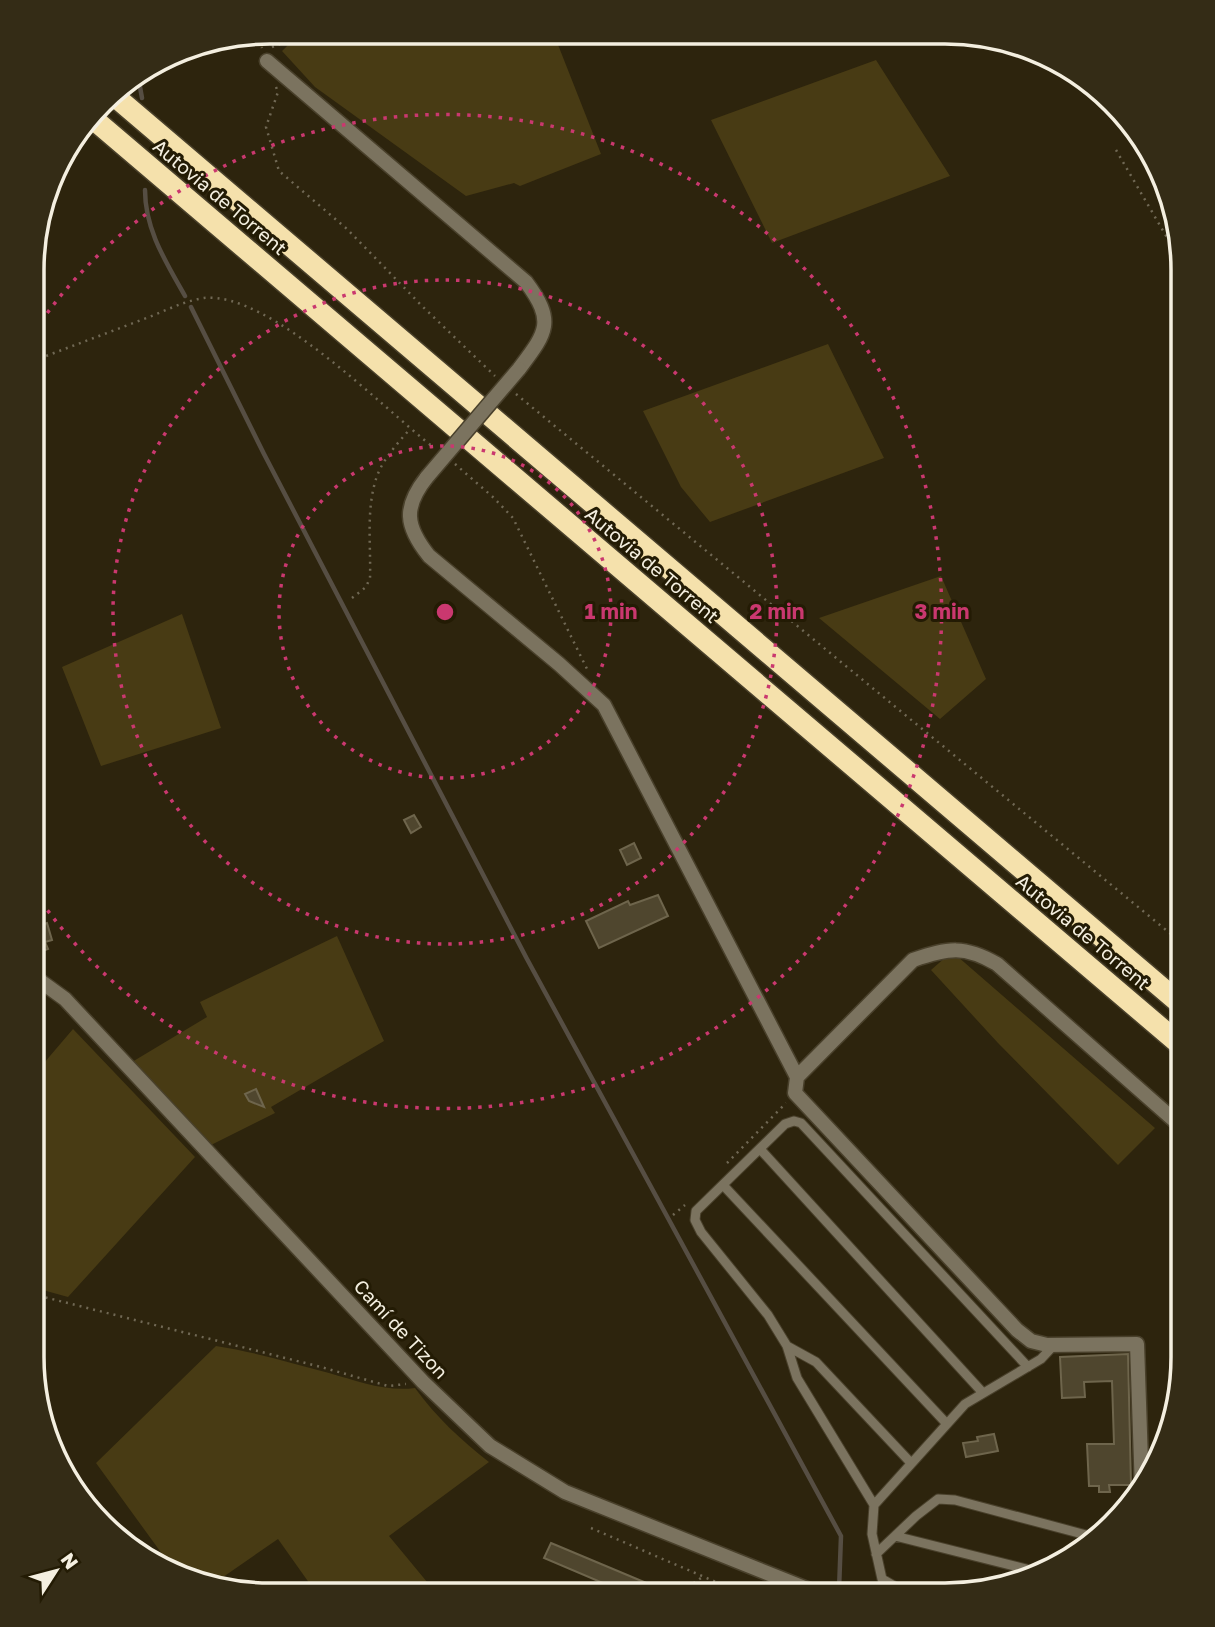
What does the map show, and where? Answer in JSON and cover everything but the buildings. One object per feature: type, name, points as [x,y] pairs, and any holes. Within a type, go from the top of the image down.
[{"type":"highway","name":"Autovia de Torrent","points":[[120,101],[1171,996]]},
{"type":"highway","name":"Autovia de Torrent","points":[[98,123],[1171,1037]]},
{"type":"street","points":[[267,61],[526,282],[537,296],[545,318],[542,339],[417,489],[410,504],[410,523],[416,540],[429,556],[604,705],[797,1077],[795,1093],[1017,1330],[1031,1341],[1054,1345],[1137,1344],[1141,1469]]},
{"type":"street","points":[[797,1077],[914,960],[939,951],[960,949],[979,954],[997,964],[1171,1117]]},
{"type":"street","name":"Camí de Tizon","points":[[44,984],[65,999],[423,1382],[490,1446],[565,1492],[792,1583]]},
{"type":"lane","points":[[889,1583],[882,1579],[872,1534],[874,1505],[797,1378],[788,1346],[768,1315],[723,1261],[695,1220],[696,1212],[785,1124],[794,1121],[801,1123],[1028,1367]]},
{"type":"lane","points":[[760,1149],[984,1393]]},
{"type":"lane","points":[[723,1185],[947,1424]]},
{"type":"lane","points":[[874,1505],[964,1404],[1041,1359],[1054,1345]]},
{"type":"lane","points":[[788,1346],[816,1362],[911,1464]]},
{"type":"lane","points":[[876,1554],[938,1499],[955,1500],[1084,1535]]},
{"type":"lane","points":[[895,1536],[1024,1569]]},
{"type":"path","points":[[261,45],[263,50],[279,44]]},
{"type":"path","points":[[267,61],[278,92],[267,127],[279,171],[347,229],[422,306],[502,382]]},
{"type":"path","points":[[1116,150],[1169,243]]},
{"type":"path","points":[[44,357],[186,302],[208,298],[236,302],[281,324],[333,363],[441,453]]},
{"type":"path","points":[[512,391],[1171,934]]},
{"type":"path","points":[[352,598],[366,587],[370,578],[370,509],[376,477],[390,453],[410,429]]},
{"type":"path","points":[[451,461],[495,498],[513,518],[592,680]]},
{"type":"path","points":[[723,1167],[795,1093]]},
{"type":"path","points":[[673,1215],[687,1205]]},
{"type":"path","points":[[44,1297],[388,1386],[423,1382]]},
{"type":"path","points":[[591,1528],[719,1583]]},
{"type":"path","points":[[694,1583],[704,1576]]},
{"type":"shaded area","points":[[558,44],[601,154],[520,186],[514,183],[466,196],[315,87],[282,51],[288,45]]},
{"type":"shaded area","points":[[876,60],[950,176],[772,243],[711,120]]},
{"type":"shaded area","points":[[828,344],[884,458],[710,522],[681,487],[643,411]]},
{"type":"shaded area","points":[[941,576],[986,679],[940,719],[819,618]]},
{"type":"shaded area","points":[[182,614],[221,728],[101,766],[62,667]]},
{"type":"shaded area","points":[[337,936],[384,1041],[271,1107],[275,1113],[211,1145],[132,1062],[207,1017],[200,1002]]},
{"type":"shaded area","points":[[947,956],[957,956],[1155,1128],[1118,1165],[998,1043],[931,970]]},
{"type":"shaded area","points":[[73,1029],[195,1157],[68,1297],[44,1290],[44,1063]]},
{"type":"shaded area","points":[[216,1346],[273,1358],[372,1385],[415,1388],[449,1428],[489,1462],[389,1536],[428,1583],[309,1583],[278,1539],[222,1578],[183,1566],[164,1557],[96,1463]]},
{"type":"waterway","points":[[140,85],[142,98]]},
{"type":"waterway","points":[[145,190],[153,232],[185,296]]},
{"type":"waterway","points":[[191,307],[264,454],[527,959],[841,1536],[839,1583]]}]
